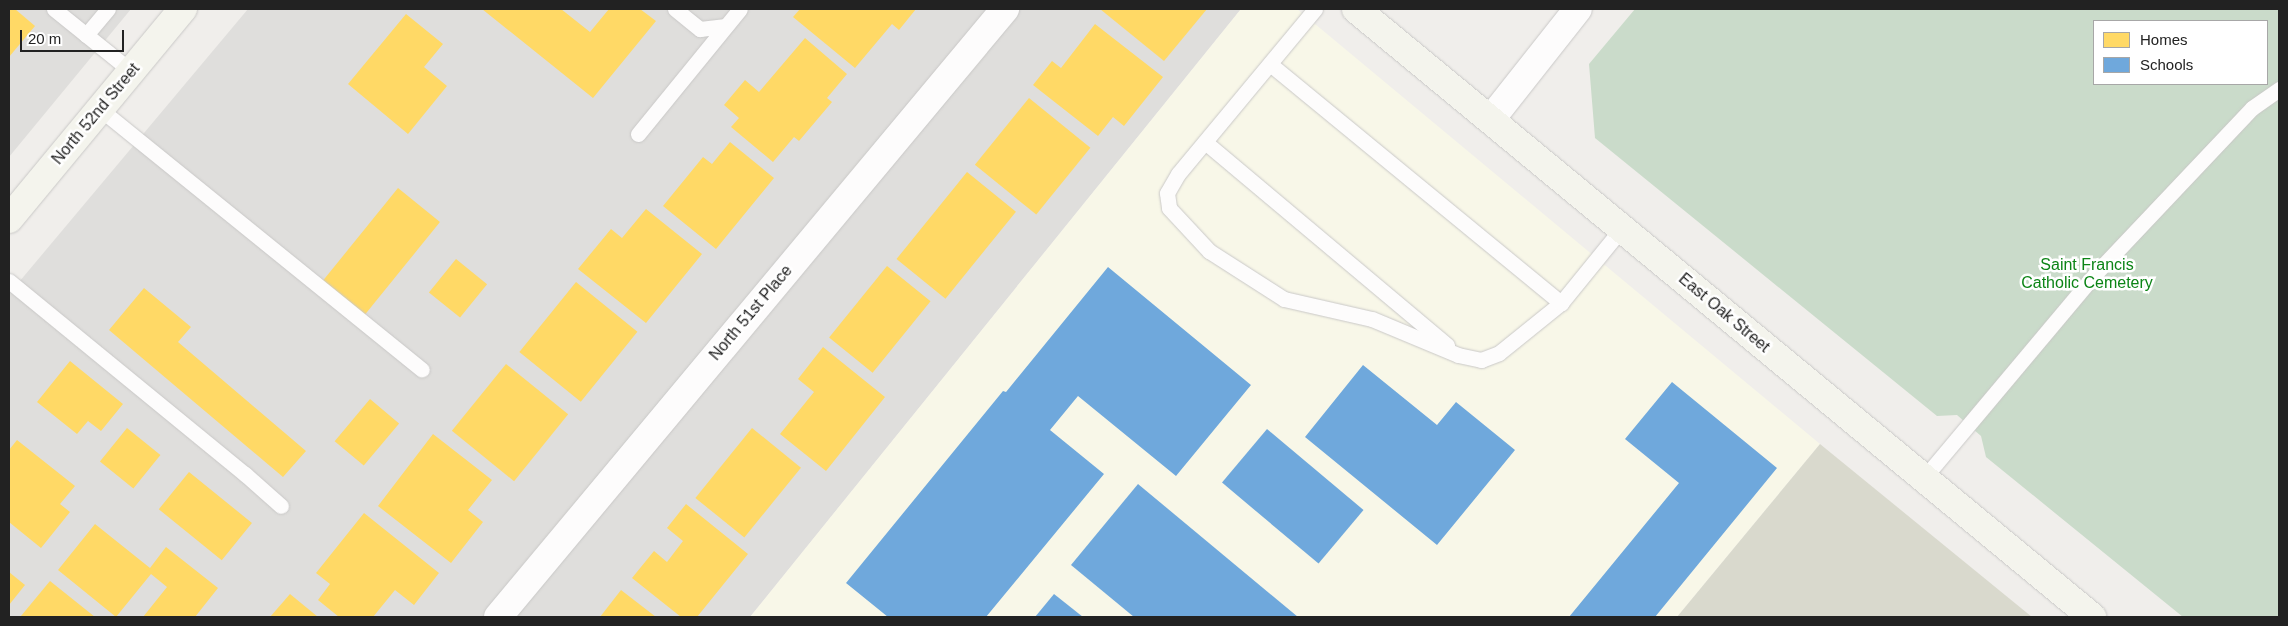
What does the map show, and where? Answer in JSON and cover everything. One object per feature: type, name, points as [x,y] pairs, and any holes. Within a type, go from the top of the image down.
[{"type":"street","name":"North 52nd Street","points":[[9,219],[183,9]]},
{"type":"street","name":"North 51st Place","points":[[498,617],[1005,9]]},
{"type":"street","name":"East Oak Street","points":[[1356,9],[2092,617]]},
{"type":"street","points":[[1491,119],[1578,9]]},
{"type":"lane","points":[[54,9],[131,71]]},
{"type":"lane","points":[[86,35],[108,9]]},
{"type":"lane","points":[[675,9],[700,29],[726,26]]},
{"type":"lane","points":[[638,134],[740,9]]},
{"type":"lane","points":[[1315,9],[1178,174],[1167,193],[1169,208],[1209,251],[1284,299],[1372,319],[1458,355],[1481,360],[1499,353],[1561,303],[1622,228]]},
{"type":"lane","points":[[1270,64],[1561,303]]},
{"type":"lane","points":[[1923,479],[2095,274],[2252,108],[2279,89]]},
{"type":"lane","points":[[100,109],[312,283],[422,370]]},
{"type":"lane","points":[[1205,142],[1458,355]]},
{"type":"lane","points":[[9,281],[245,474],[281,506]]},
{"type":"shaded area","points":[[9,9],[131,9],[9,157]]},
{"type":"shaded area","points":[[248,9],[1241,9],[750,617],[9,617],[9,294]]},
{"type":"shaded area","points":[[1241,9],[1297,9],[1820,444],[1677,617],[750,617]]},
{"type":"shaded area","points":[[1820,444],[2032,617],[1677,617]]},
{"type":"green space","name":"Saint Francis Catholic Cemetery","points":[[1635,9],[2279,9],[2279,617],[2183,617],[1986,457],[1981,436],[1957,415],[1937,416],[1595,138],[1589,64]]},
{"type":"building: Homes","points":[[9,9],[15,9],[35,26],[9,57]]},
{"type":"building: Homes","points":[[482,9],[561,9],[590,32],[609,9],[640,9],[656,21],[593,98]]},
{"type":"building: Homes","points":[[800,9],[916,9],[899,30],[892,24],[855,68],[793,17]]},
{"type":"building: Homes","points":[[1100,9],[1207,9],[1164,61]]},
{"type":"building: Homes","points":[[406,14],[443,44],[424,67],[447,86],[408,134],[348,84]]},
{"type":"building: Homes","points":[[1095,24],[1163,77],[1124,126],[1113,117],[1098,136],[1033,85],[1052,61],[1061,68]]},
{"type":"building: Homes","points":[[805,38],[847,74],[827,98],[832,102],[799,141],[794,137],[773,162],[731,127],[739,118],[724,105],[745,80],[759,92]]},
{"type":"building: Homes","points":[[1029,98],[1090,148],[1036,215],[975,165]]},
{"type":"building: Homes","points":[[730,142],[774,178],[716,249],[663,206],[703,157],[712,164]]},
{"type":"building: Homes","points":[[967,172],[1016,212],[945,299],[897,259]]},
{"type":"building: Homes","points":[[398,188],[440,222],[364,316],[322,282]]},
{"type":"building: Homes","points":[[646,209],[702,254],[646,323],[578,269],[611,229],[622,238]]},
{"type":"building: Homes","points":[[456,259],[487,284],[460,318],[429,292]]},
{"type":"building: Homes","points":[[887,266],[931,301],[873,373],[829,337]]},
{"type":"building: Homes","points":[[576,282],[637,332],[581,402],[519,352]]},
{"type":"building: Homes","points":[[144,288],[191,327],[178,342],[306,451],[283,477],[109,330]]},
{"type":"building: Homes","points":[[823,347],[885,397],[826,471],[780,434],[814,392],[798,379]]},
{"type":"building: Homes","points":[[70,361],[123,404],[101,431],[88,421],[77,434],[37,402]]},
{"type":"building: Homes","points":[[506,364],[568,414],[514,481],[452,431]]},
{"type":"building: Homes","points":[[370,399],[399,423],[364,466],[335,441]]},
{"type":"building: Homes","points":[[127,428],[160,455],[133,488],[100,461]]},
{"type":"building: Homes","points":[[752,428],[801,468],[744,538],[695,498]]},
{"type":"building: Homes","points":[[433,434],[492,480],[468,510],[483,522],[451,563],[378,506]]},
{"type":"building: Homes","points":[[17,440],[75,486],[60,504],[70,512],[41,548],[9,522],[9,450]]},
{"type":"building: Homes","points":[[189,472],[252,523],[222,560],[159,509]]},
{"type":"building: Homes","points":[[686,504],[748,554],[697,617],[681,617],[632,578],[654,551],[667,562],[683,541],[667,528]]},
{"type":"building: Homes","points":[[364,513],[439,573],[414,605],[395,590],[373,617],[339,617],[318,600],[330,584],[316,573]]},
{"type":"building: Homes","points":[[95,524],[150,568],[166,547],[218,588],[195,617],[143,617],[167,587],[151,574],[116,617],[58,570]]},
{"type":"building: Homes","points":[[9,572],[25,585],[9,605]]},
{"type":"building: Homes","points":[[50,581],[95,617],[21,616]]},
{"type":"building: Homes","points":[[621,590],[656,617],[600,617]]},
{"type":"building: Homes","points":[[290,594],[318,617],[270,617]]},
{"type":"building: Schools","points":[[1108,267],[1251,385],[1176,476],[1078,396],[1050,430],[1104,474],[986,617],[888,617],[846,583],[1003,391],[1006,392]]},
{"type":"building: Schools","points":[[1363,365],[1437,425],[1456,402],[1515,450],[1437,545],[1305,437]]},
{"type":"building: Schools","points":[[1672,382],[1777,468],[1655,617],[1569,617],[1679,483],[1625,439]]},
{"type":"building: Schools","points":[[1267,429],[1364,510],[1319,564],[1222,483]]},
{"type":"building: Schools","points":[[1138,484],[1298,617],[1134,617],[1071,565]]},
{"type":"building: Schools","points":[[1054,594],[1083,617],[1035,617]]}]
